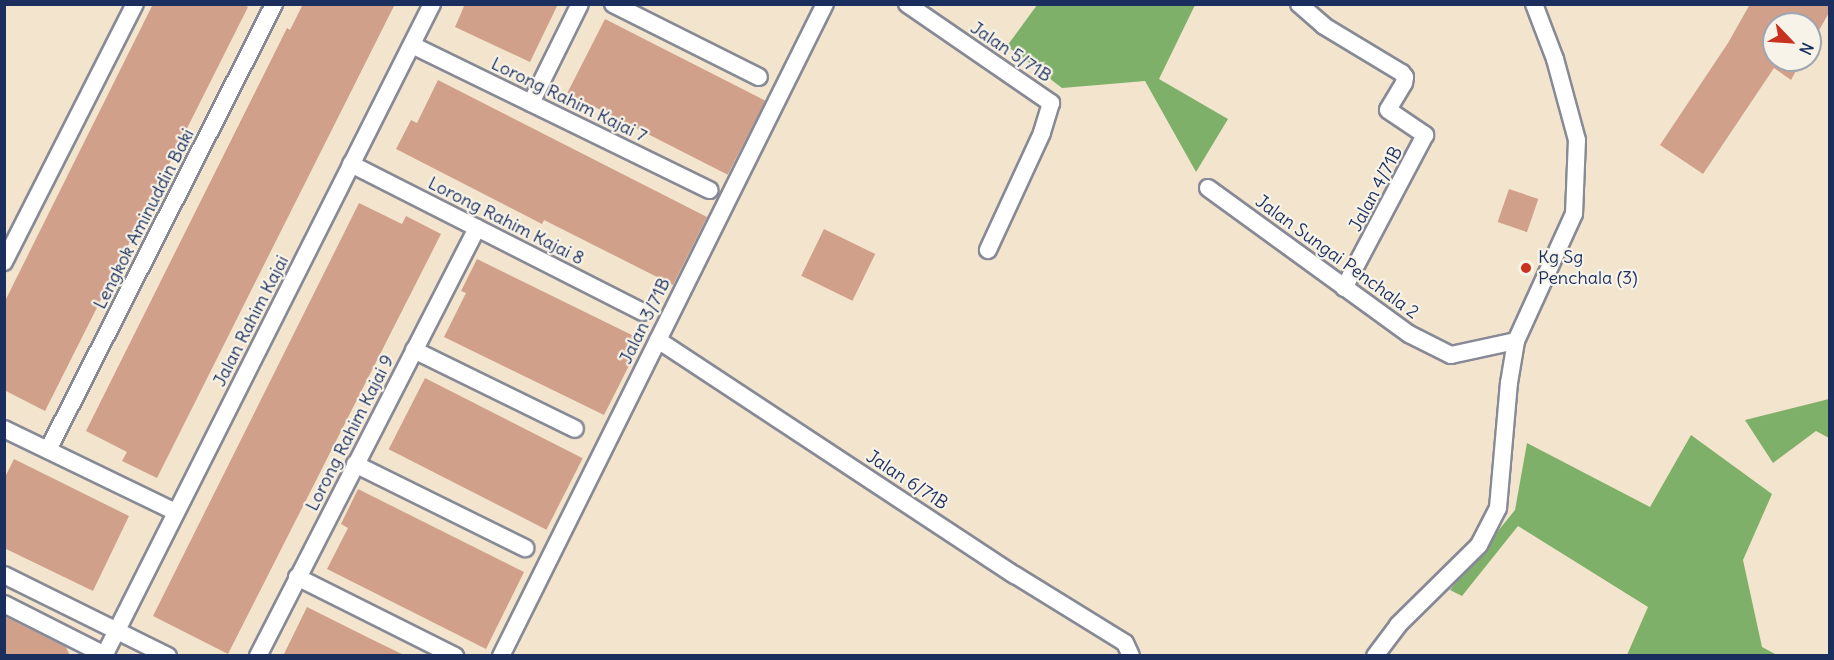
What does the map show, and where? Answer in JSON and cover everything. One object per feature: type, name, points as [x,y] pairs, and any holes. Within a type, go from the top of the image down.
[{"type":"street","points":[[4,262],[135,4]]},
{"type":"street","name":"Lengkok Aminuddin Baki","points":[[48,450],[274,4]]},
{"type":"street","name":"Jalan Rahim Kajai","points":[[105,655],[432,4]]},
{"type":"street","points":[[531,104],[580,4]]},
{"type":"street","points":[[613,4],[759,77]]},
{"type":"street","name":"Jalan 3/71B","points":[[501,656],[825,4]]},
{"type":"street","name":"Jalan 5/71B","points":[[907,4],[1051,103],[1042,133],[988,250]]},
{"type":"street","name":"Jalan 4/71B","points":[[1299,4],[1324,26],[1402,73],[1405,77],[1404,83],[1388,110],[1425,135],[1344,288]]},
{"type":"street","points":[[1375,656],[1398,625],[1479,545],[1498,508],[1509,383],[1516,341],[1574,214],[1577,187],[1577,140],[1556,59],[1534,4]]},
{"type":"street","name":"Lorong Rahim Kajai 7","points":[[412,45],[709,190]]},
{"type":"street","name":"Lorong Rahim Kajai 8","points":[[351,164],[642,312]]},
{"type":"street","name":"Jalan Sungai Penchala 2","points":[[1208,188],[1409,334],[1451,355],[1516,341]]},
{"type":"street","name":"Lorong Rahim Kajai 9","points":[[258,656],[477,228]]},
{"type":"street","name":"Jalan 6/71B","points":[[658,340],[1015,575],[1125,643],[1131,656]]},
{"type":"street","points":[[414,350],[575,429]]},
{"type":"street","points":[[4,429],[176,512]]},
{"type":"street","points":[[355,464],[525,548]]},
{"type":"street","points":[[4,575],[168,656]]},
{"type":"street","points":[[297,578],[455,656]]},
{"type":"street","points":[[4,604],[105,655]]},
{"type":"green space","points":[[1037,5],[1195,5],[1159,79],[1228,119],[1196,172],[1145,81],[1062,88],[1007,46]]},
{"type":"green space","points":[[1829,399],[1829,438],[1816,431],[1773,463],[1745,420]]},
{"type":"green space","points":[[1691,435],[1772,494],[1743,560],[1762,647],[1777,655],[1627,655],[1648,607],[1518,526],[1462,596],[1450,590],[1515,510],[1527,443],[1650,507]]},
{"type":"building","points":[[153,4],[242,4],[248,7],[45,411],[4,390],[4,303]]},
{"type":"building","points":[[303,4],[395,4],[157,478],[122,461],[127,452],[86,431],[287,28],[290,30]]},
{"type":"building","points":[[465,4],[558,4],[530,62],[455,27]]},
{"type":"building","points":[[1750,4],[1830,4],[1830,11],[1822,25],[1822,12],[1762,12],[1762,72],[1771,72],[1703,174],[1660,145],[1728,43]]},
{"type":"building","points":[[605,19],[765,101],[728,175],[567,93]]},
{"type":"building","points":[[1780,72],[1795,72],[1791,80]]},
{"type":"building","points":[[438,80],[707,217],[673,285],[544,220],[542,224],[396,149],[411,120],[417,123]]},
{"type":"building","points":[[1509,189],[1538,199],[1527,232],[1498,222]]},
{"type":"building","points":[[359,203],[402,224],[406,216],[441,234],[228,654],[153,616]]},
{"type":"building","points":[[824,229],[875,254],[852,301],[801,276]]},
{"type":"building","points":[[477,259],[642,340],[604,415],[444,337],[466,293],[461,291]]},
{"type":"building","points":[[425,378],[583,458],[546,530],[389,449]]},
{"type":"building","points":[[14,459],[129,516],[93,591],[4,548],[4,479]]},
{"type":"building","points":[[358,489],[524,572],[486,649],[327,569],[348,528],[341,524]]},
{"type":"building","points":[[307,607],[373,640],[406,656],[283,656]]},
{"type":"building","points":[[4,616],[66,647],[70,656],[4,656]]},
{"type":"place","name":"Kg Sg Penchala (3)","points":[[1526,268]]}]
